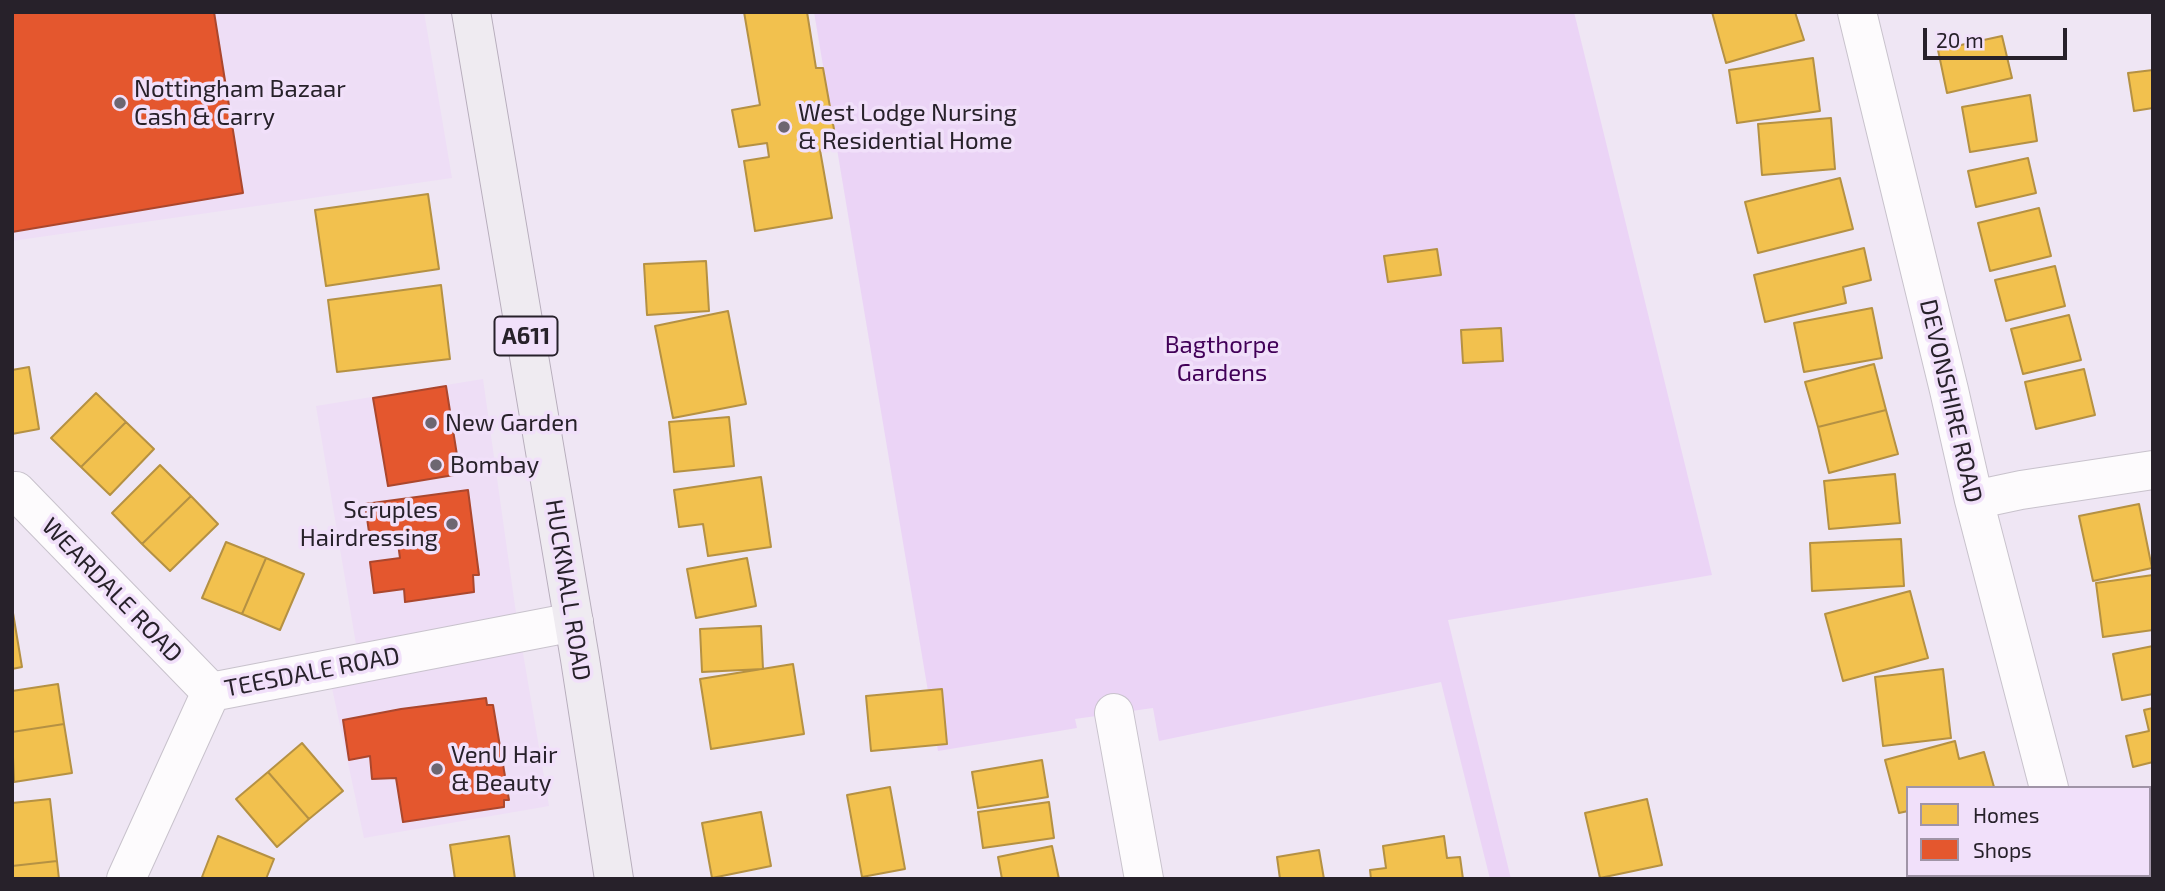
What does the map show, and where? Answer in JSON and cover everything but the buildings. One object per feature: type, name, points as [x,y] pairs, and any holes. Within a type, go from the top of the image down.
[{"type":"main road","name":"HUCKNALL ROAD","points":[[471,12],[574,622],[614,879]]},
{"type":"street","name":"DEVONSHIRE ROAD","points":[[1857,12],[1974,500],[2048,786]]},
{"type":"street","points":[[1974,500],[2153,470]]},
{"type":"street","name":"WEARDALE ROAD","points":[[12,491],[16,491],[211,692]]},
{"type":"street","name":"TEESDALE ROAD","points":[[126,879],[211,692],[574,622]]},
{"type":"street","points":[[1114,713],[1144,879]]},
{"type":"shaded area","points":[[12,12],[424,12],[452,178],[12,241]]},
{"type":"shaded area","points":[[483,379],[515,606],[549,806],[364,838],[329,674],[360,668],[316,406]]},
{"type":"green space","name":"Bagthorpe Gardens","points":[[814,12],[1574,12],[1712,575],[1448,620],[1511,879],[1490,879],[1441,682],[1159,741],[1153,708],[1075,719],[1077,728],[938,751]]},
{"type":"place","name":"Nottingham Bazaar Cash & Carry","points":[[120,103]]},
{"type":"place","name":"West Lodge Nursing & Residential Home","points":[[784,127]]},
{"type":"place","name":"New Garden","points":[[431,423]]},
{"type":"place","name":"Bombay","points":[[436,465]]},
{"type":"place","name":"Scruples Hairdressing","points":[[452,524]]},
{"type":"place","name":"VenU Hair & Beauty","points":[[437,769]]}]
